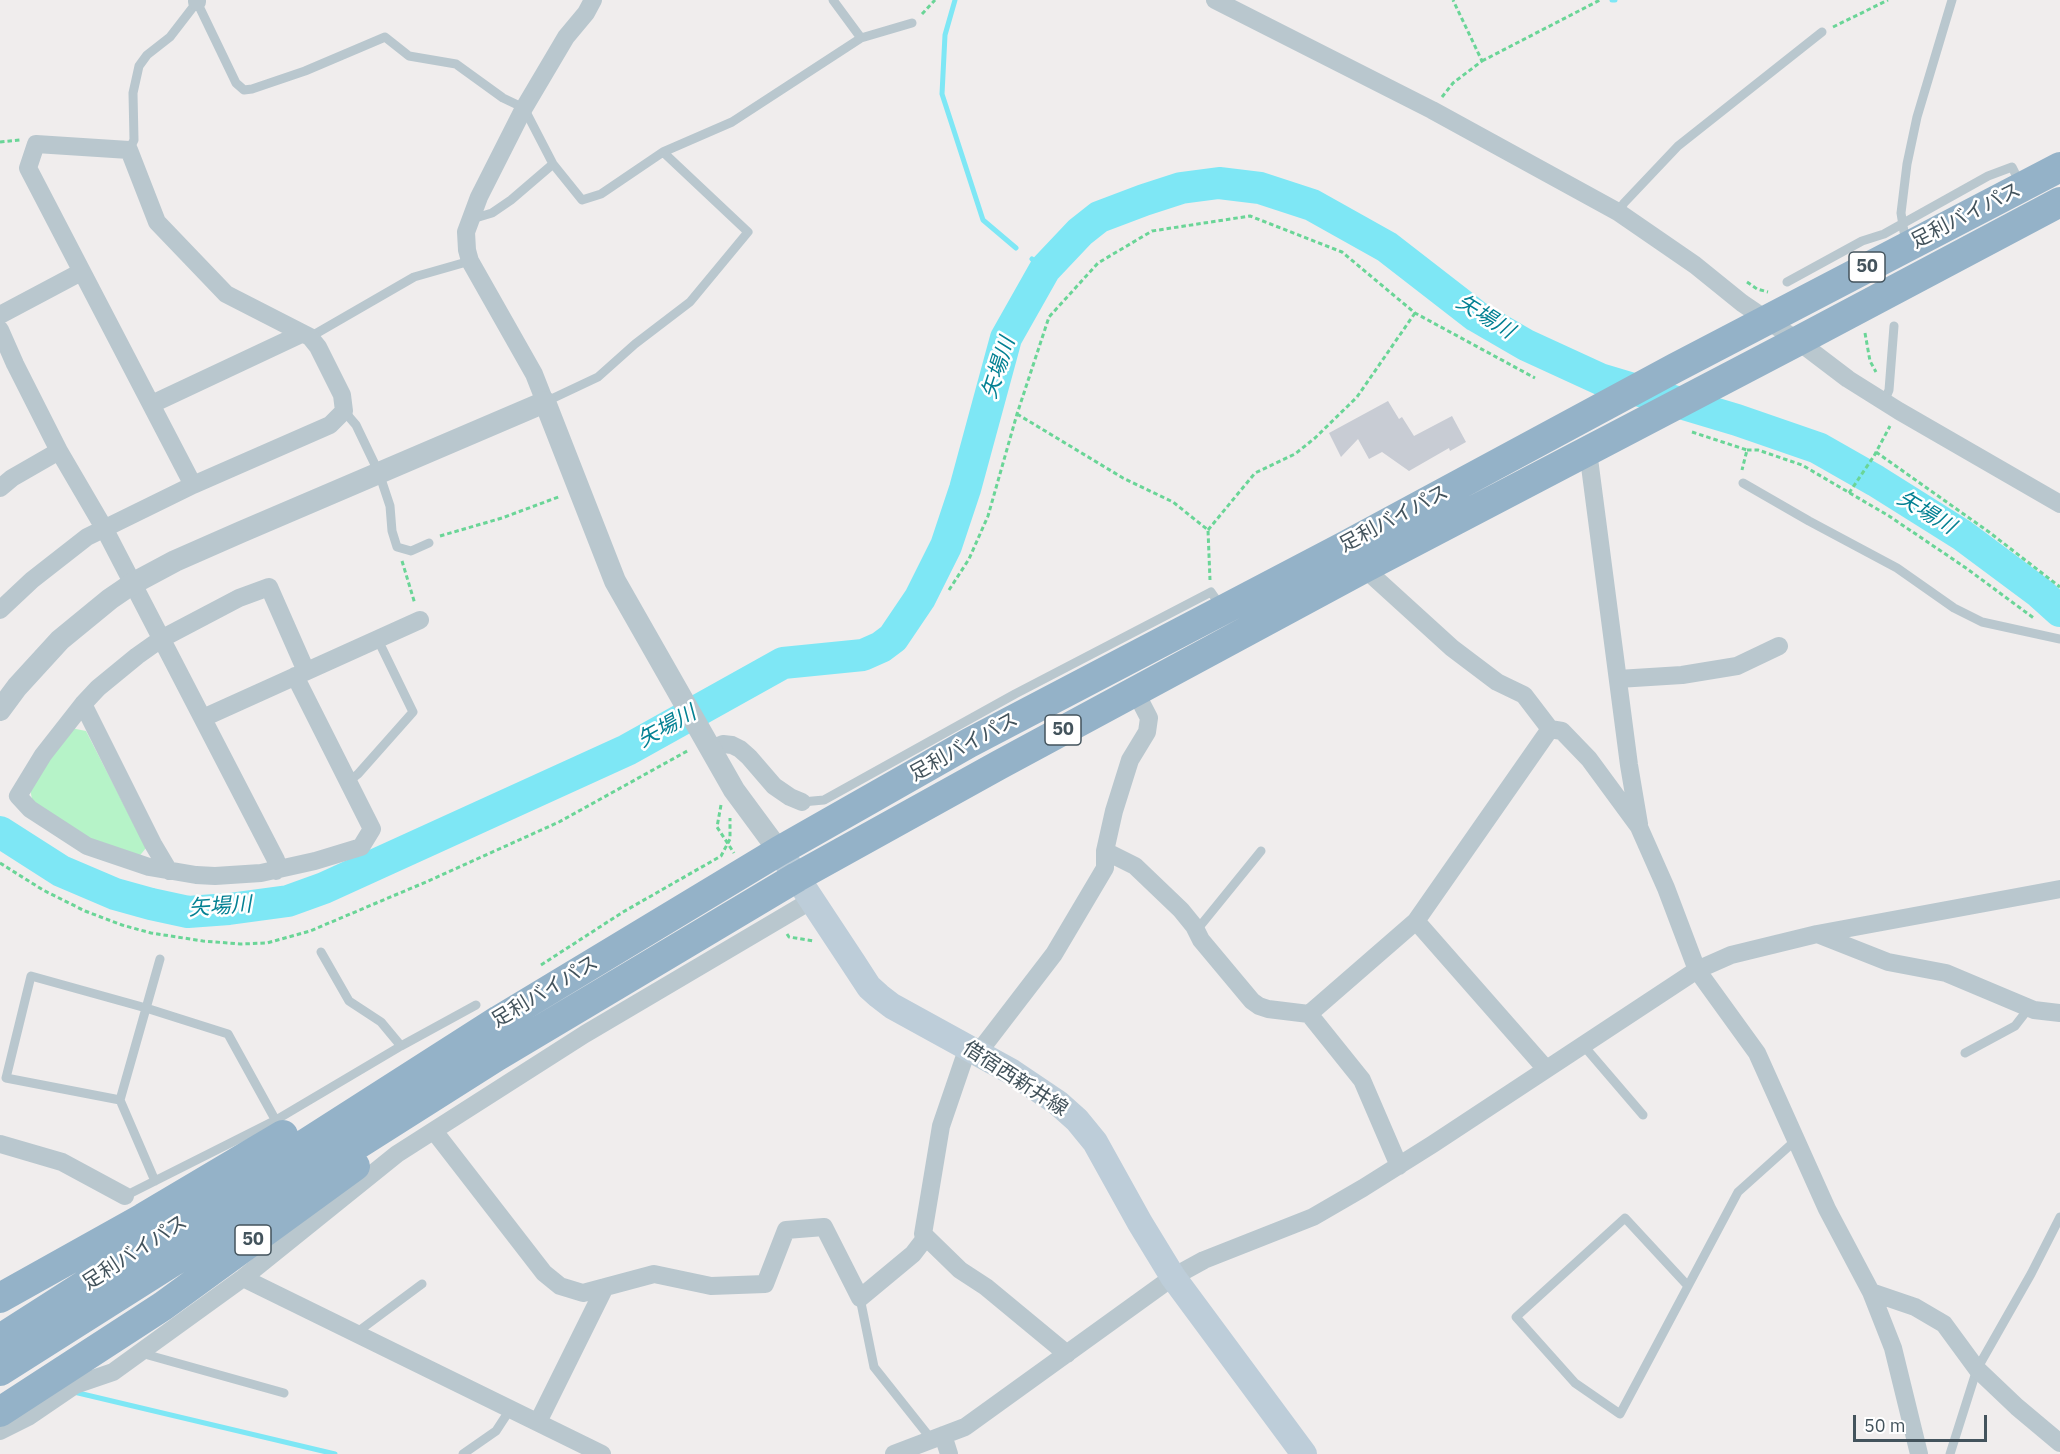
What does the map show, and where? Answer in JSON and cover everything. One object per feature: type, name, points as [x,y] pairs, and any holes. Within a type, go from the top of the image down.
[{"type":"highway","name":"足利バイパス","points":[[0,1371],[327,1147],[487,1013],[779,851],[1217,601],[1605,406],[1765,320],[1904,235],[2022,187],[2060,167]]},
{"type":"highway","name":"足利バイパス","points":[[0,1339],[327,1147],[804,888],[1135,691],[2060,202]]},
{"type":"highway","name":"50","points":[[0,1298],[143,1218],[280,1128],[487,1013]]},
{"type":"highway","name":"50","points":[[0,1412],[172,1299],[339,1179],[497,1056]]},
{"type":"main road","name":"借宿西新井線","points":[[779,851],[864,979],[879,996],[892,1006],[973,1050],[1036,1088],[1058,1102],[1077,1120],[1095,1142],[1173,1277],[1304,1454]]},
{"type":"street","points":[[593,0],[586,14],[566,37],[524,108],[470,220],[466,232],[467,250],[470,261],[534,374],[615,581],[745,805],[779,851]]},
{"type":"street","points":[[1215,0],[1432,110],[1618,212],[1695,265],[1765,320],[1798,341],[1848,379],[2060,504]]},
{"type":"street","points":[[0,610],[58,557],[87,537],[193,484],[330,424],[344,411],[342,395],[318,347],[306,335],[226,294],[157,222],[129,150],[36,144],[28,168],[193,484]]},
{"type":"street","points":[[0,315],[81,272]]},
{"type":"street","points":[[0,330],[8,369],[104,528],[276,860],[276,871]]},
{"type":"street","points":[[152,404],[306,335]]},
{"type":"street","points":[[0,710],[24,678],[60,640],[84,619],[132,584],[175,561],[545,402]]},
{"type":"street","points":[[0,488],[12,478],[59,451]]},
{"type":"street","points":[[1588,451],[1639,827]]},
{"type":"street","points":[[1364,568],[1452,648],[1497,682],[1524,695],[1550,729],[1562,731],[1589,759],[1639,827],[1698,970],[1757,1053],[1827,1209],[1871,1292],[1893,1348],[1919,1454]]},
{"type":"street","points":[[269,587],[301,674],[348,782],[372,829],[360,847],[276,871],[215,876],[169,871],[142,865],[87,846],[30,809],[18,796],[43,755],[83,704],[112,676],[161,639],[209,613],[269,587]]},
{"type":"street","points":[[203,718],[420,620]]},
{"type":"street","points":[[1618,679],[1682,675],[1737,666],[1779,646]]},
{"type":"street","points":[[1067,1354],[986,1287],[960,1270],[923,1234],[941,1126],[973,1050],[1054,954],[1105,868],[1105,851],[1114,811],[1130,760],[1147,732],[1149,718],[1135,691]]},
{"type":"street","points":[[83,704],[153,844],[169,871]]},
{"type":"street","points":[[1309,1014],[1416,921],[1550,729]]},
{"type":"street","points":[[706,740],[732,745],[740,749],[774,786],[790,797],[802,801]]},
{"type":"street","points":[[1105,851],[1135,866],[1181,910],[1201,940],[1258,1006],[1268,1010],[1309,1014],[1362,1080],[1399,1166]]},
{"type":"street","points":[[0,1431],[27,1417],[75,1385],[113,1372],[243,1278],[397,1154],[585,1034],[804,888]]},
{"type":"street","points":[[894,1454],[965,1427],[1173,1277],[1204,1260],[1313,1217],[1399,1166],[1698,970],[1731,955],[1817,934],[2060,889]]},
{"type":"street","points":[[1416,921],[1546,1069]]},
{"type":"street","points":[[1817,934],[1888,962],[1946,973],[2029,1008],[2060,1013]]},
{"type":"street","points":[[434,1131],[544,1273],[560,1286],[583,1293],[654,1274],[711,1286],[765,1284],[786,1230],[824,1227],[860,1298],[913,1254],[926,1237]]},
{"type":"street","points":[[0,1144],[62,1162],[125,1196]]},
{"type":"street","points":[[243,1278],[602,1454]]},
{"type":"street","points":[[538,1422],[605,1287]]},
{"type":"street","points":[[1871,1292],[1915,1307],[1944,1324],[1977,1369],[2060,1443]]},
{"type":"street","points":[[938,1437],[948,1454]]},
{"type":"lane","points":[[833,0],[861,38]]},
{"type":"lane","points":[[1787,282],[1862,241],[1884,234],[1904,235],[1901,213],[1906,164],[1917,117],[1952,0]]},
{"type":"lane","points":[[129,150],[134,140],[133,93],[139,66],[147,55],[170,37],[197,1],[236,83],[244,90],[305,71],[385,37],[410,56],[456,64],[503,98],[524,108],[553,164],[582,200],[601,195],[663,152],[732,122],[861,38],[912,23]]},
{"type":"lane","points":[[1618,212],[1677,146],[1822,32]]},
{"type":"lane","points":[[545,402],[598,376],[690,302],[748,232],[663,152]]},
{"type":"lane","points":[[470,220],[492,213],[511,201],[553,164]]},
{"type":"lane","points":[[306,335],[414,277],[470,261]]},
{"type":"lane","points":[[1884,402],[1889,390],[1894,326]]},
{"type":"lane","points":[[344,411],[356,425],[379,473],[390,506],[392,531],[397,547],[411,551],[429,543]]},
{"type":"lane","points":[[1743,483],[1897,568],[1954,608],[1982,622],[2058,638]]},
{"type":"lane","points":[[802,801],[824,800],[1016,694],[1217,601]]},
{"type":"lane","points":[[348,782],[358,774],[413,712],[378,640]]},
{"type":"lane","points":[[1196,930],[1261,851]]},
{"type":"lane","points":[[321,952],[350,1001],[381,1022],[401,1046]]},
{"type":"lane","points":[[155,1181],[120,1100],[160,959]]},
{"type":"lane","points":[[120,1100],[6,1078],[31,976],[228,1034],[280,1128]]},
{"type":"lane","points":[[1965,1053],[2015,1026],[2029,1008]]},
{"type":"lane","points":[[125,1196],[280,1128],[401,1046],[487,1013]]},
{"type":"lane","points":[[1583,1045],[1643,1114]]},
{"type":"lane","points":[[1688,1286],[1625,1218],[1516,1317],[1575,1383],[1620,1414],[1738,1192],[1796,1140]]},
{"type":"lane","points":[[1950,1454],[1977,1369],[2031,1274],[2060,1217]]},
{"type":"lane","points":[[356,1333],[422,1284]]},
{"type":"lane","points":[[860,1298],[874,1367],[938,1437]]},
{"type":"lane","points":[[139,1353],[284,1393]]},
{"type":"lane","points":[[463,1454],[496,1431],[511,1408]]},
{"type":"path","points":[[912,23],[935,0]]},
{"type":"path","points":[[1453,0],[1482,61]]},
{"type":"path","points":[[1432,110],[1453,83],[1482,61],[1600,0]]},
{"type":"path","points":[[1822,32],[1888,0]]},
{"type":"path","points":[[949,590],[969,559],[988,516],[1017,414],[1049,318],[1098,263],[1152,231],[1250,216],[1342,252],[1415,313],[1535,378]]},
{"type":"path","points":[[1208,530],[1255,473],[1295,454],[1357,397],[1415,313]]},
{"type":"path","points":[[1017,414],[1123,478],[1173,502],[1208,530],[1217,601]]},
{"type":"path","points":[[1851,491],[1892,422]]},
{"type":"path","points":[[1692,432],[1802,465],[1851,491],[1966,568],[2058,638]]},
{"type":"path","points":[[1743,483],[1740,476],[1747,450]]},
{"type":"path","points":[[1875,454],[1989,532],[2060,587]]},
{"type":"path","points":[[429,543],[443,534],[502,518],[580,489]]},
{"type":"path","points":[[397,547],[420,620]]},
{"type":"path","points":[[0,863],[44,890],[85,911],[122,925],[191,940],[240,945],[267,943],[310,931],[549,827],[706,740]]},
{"type":"path","points":[[723,796],[717,827],[734,854]]},
{"type":"path","points":[[533,969],[623,912],[721,856],[730,839],[730,818],[745,805]]},
{"type":"green space","points":[[71,728],[86,731],[146,848],[137,859],[88,841],[33,804],[30,789]]},
{"type":"building","points":[[1388,401],[1399,419],[1402,417],[1414,436],[1452,416],[1466,442],[1450,451],[1449,448],[1409,471],[1382,452],[1369,459],[1358,439],[1341,457],[1329,433]]},
{"type":"waterway","points":[[955,0],[945,35],[942,94],[983,220],[1016,248]]},
{"type":"waterway","name":"矢場川","points":[[0,832],[61,871],[115,894],[151,904],[188,912],[288,901],[324,888],[627,750],[783,663],[863,655],[881,647],[893,638],[920,598],[946,546],[965,489],[1006,338],[1045,269],[1080,232],[1099,217],[1181,188],[1219,183],[1260,188],[1312,205],[1387,247],[1476,316],[1526,345],[1600,379],[1737,420],[1818,448],[1962,535],[2040,593],[2060,611]]},
{"type":"waterway","points":[[1032,259],[1045,269]]},
{"type":"waterway","points":[[74,1392],[335,1454]]}]
